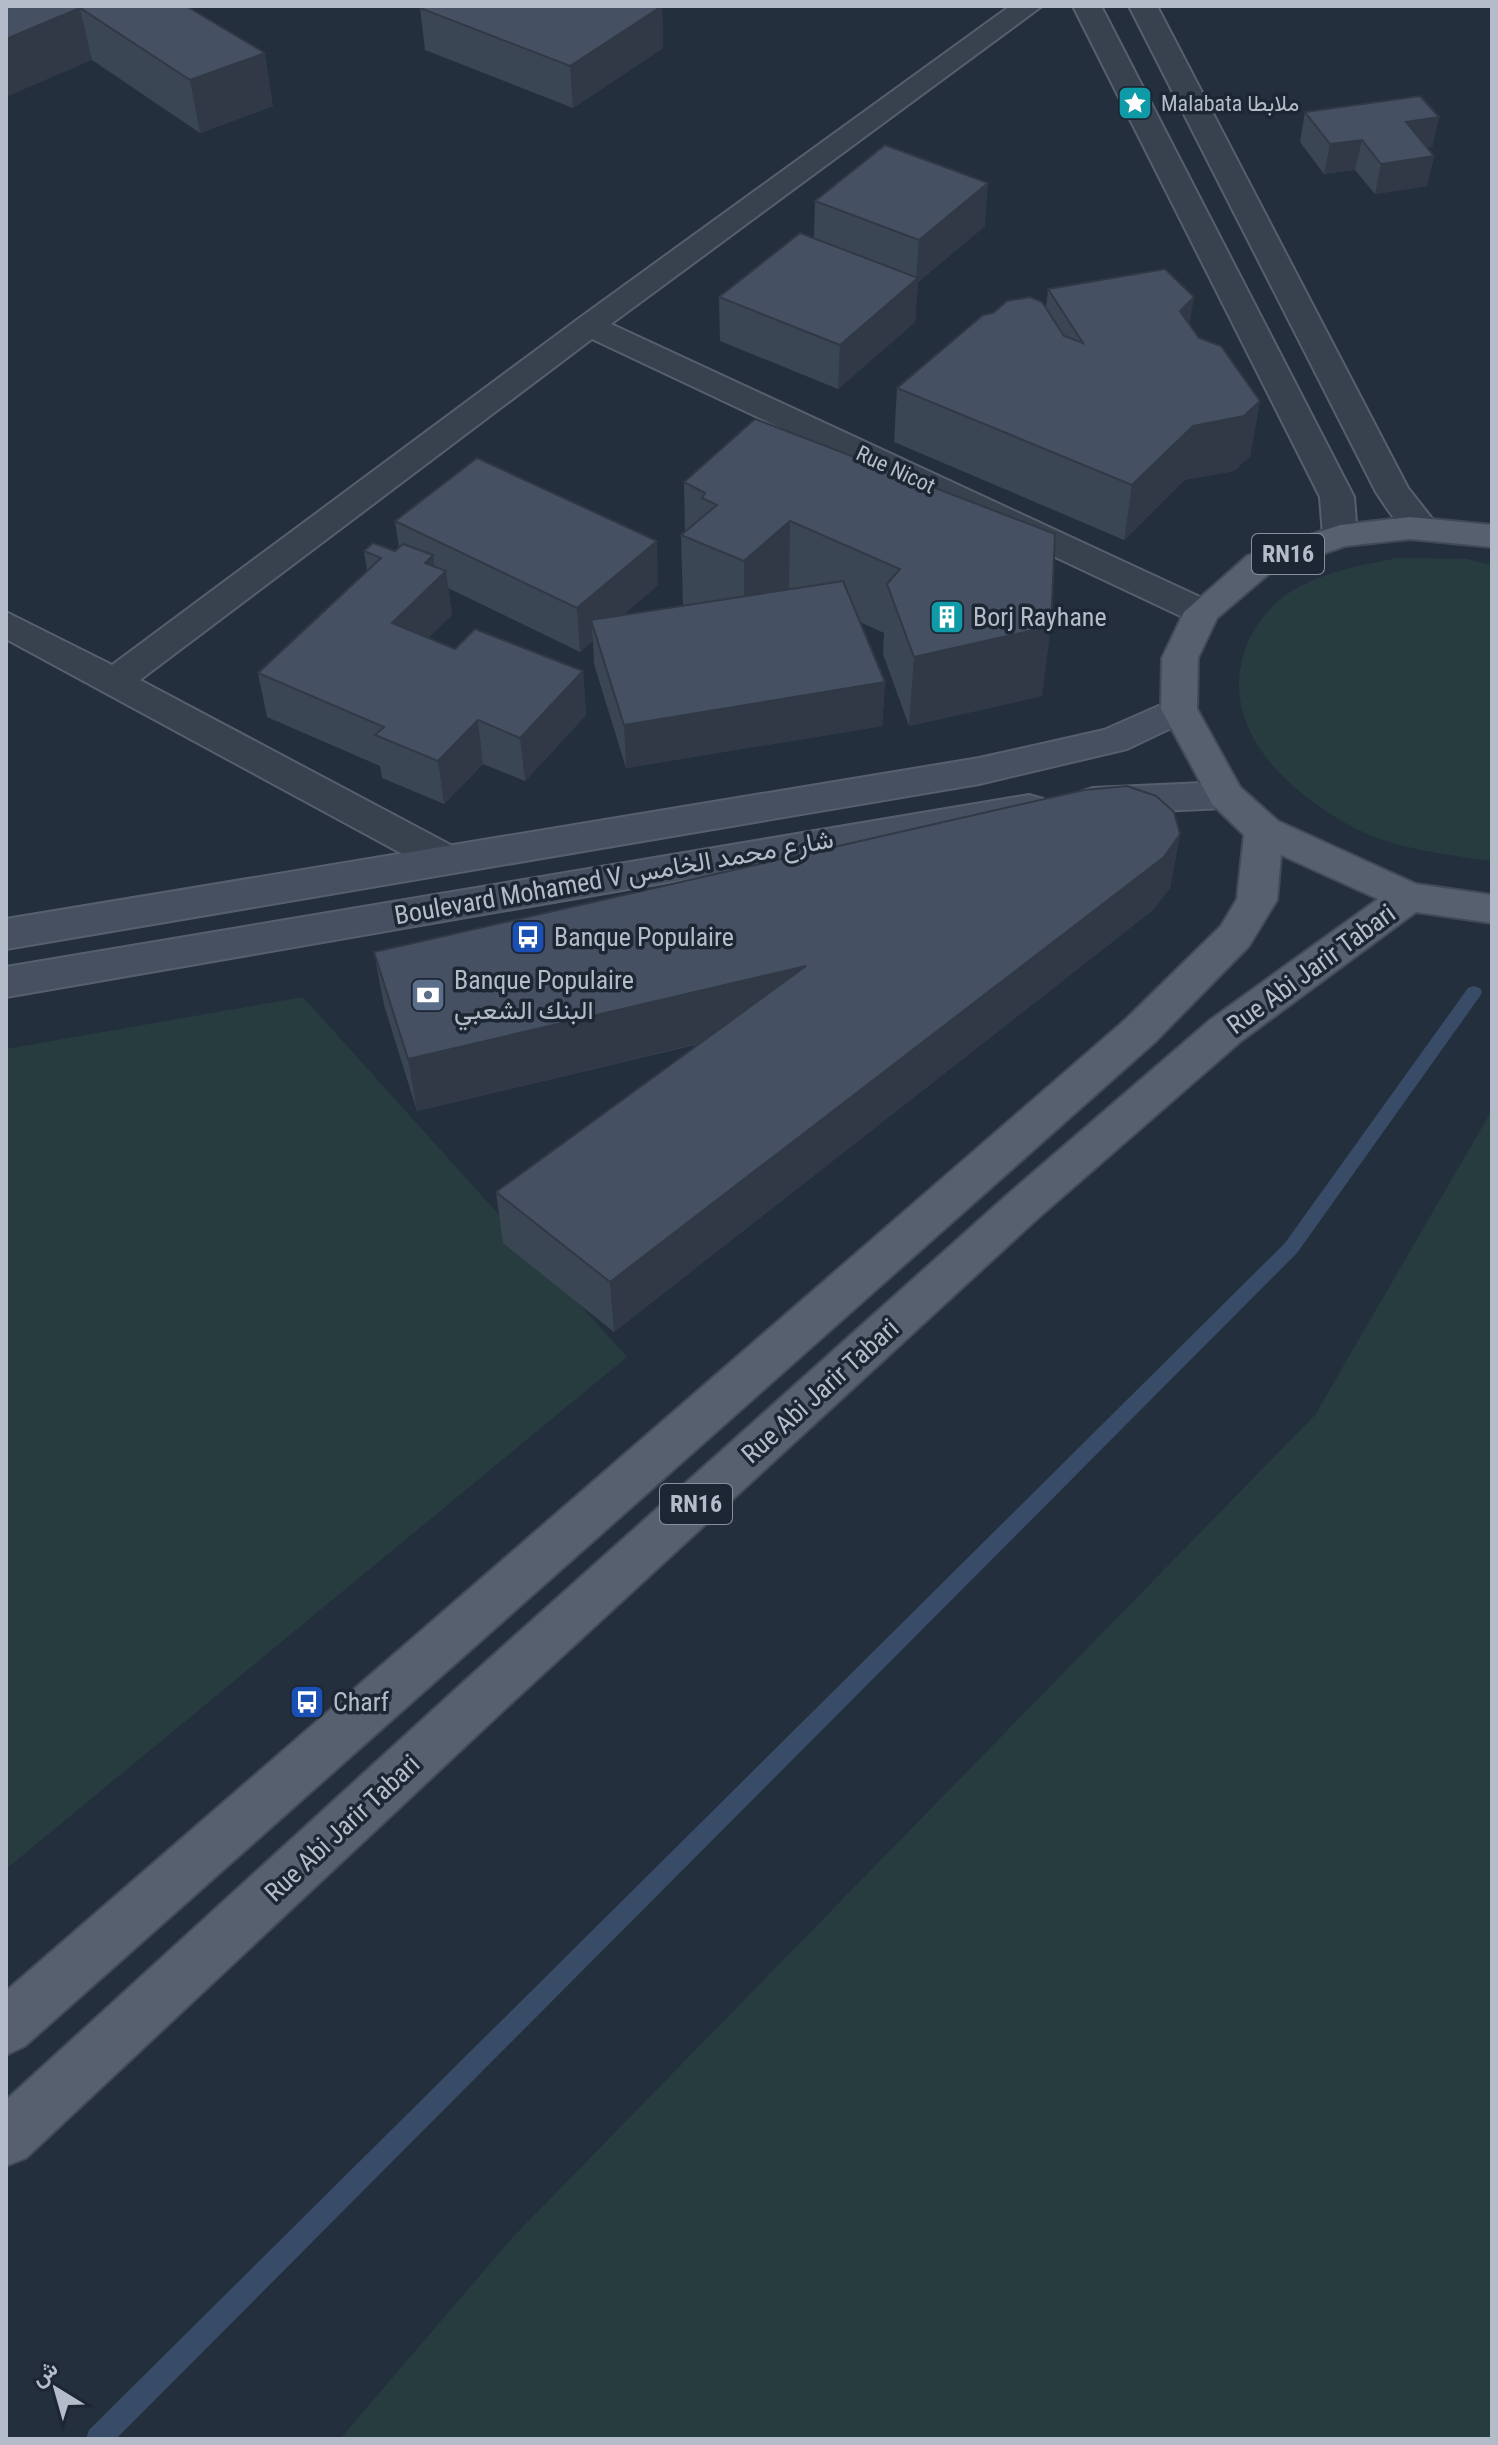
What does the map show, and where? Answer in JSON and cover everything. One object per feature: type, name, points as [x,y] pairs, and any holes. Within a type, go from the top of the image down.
[{"type":"main road","name":"RN16","points":[[1492,536],[1424,530],[1340,536],[1259,564],[1202,612],[1180,658],[1179,709],[1225,795],[1264,831],[1409,897],[1492,909]]},
{"type":"main road","name":"Boulevard Mohamed V شارع محمد الخامس","points":[[6,934],[979,771],[1114,740],[1179,709]]},
{"type":"main road","name":"Boulevard Mohamed V شارع محمد الخامس","points":[[6,982],[991,812],[1147,796],[1225,795]]},
{"type":"main road","name":"RN16","points":[[6,2027],[1140,1031],[1235,936],[1257,900],[1264,831]]},
{"type":"main road","name":"Rue Abi Jarir Tabari","points":[[6,2138],[464,1715],[1022,1207],[1225,1031],[1409,897]]},
{"type":"street","points":[[114,682],[589,326],[1028,6]]},
{"type":"street","points":[[1087,6],[1337,497],[1340,536]]},
{"type":"street","points":[[1143,6],[1393,492],[1424,530]]},
{"type":"street","name":"Rue Nicot","points":[[589,326],[1202,612]]},
{"type":"street","points":[[6,624],[446,860]]},
{"type":"green space","points":[[1397,558],[1467,559],[1492,565],[1492,861],[1394,843],[1357,830],[1340,820],[1279,772],[1250,731],[1242,708],[1239,683],[1243,656],[1258,624],[1276,603],[1295,589],[1323,576]]},
{"type":"green space","points":[[303,997],[627,1357],[6,1869],[6,1049]]},
{"type":"green space","points":[[1492,1110],[1492,2439],[340,2439],[513,2237],[1315,1415]]},
{"type":"building","points":[[6,6],[186,6],[265,53],[190,80],[80,8],[6,39]]},
{"type":"building","points":[[662,6],[570,66],[420,8]]},
{"type":"building","points":[[1420,96],[1439,117],[1406,122],[1434,156],[1381,164],[1362,140],[1330,144],[1305,112]]},
{"type":"building","points":[[885,145],[988,183],[919,240],[815,201]]},
{"type":"building","points":[[800,233],[918,278],[840,345],[719,297]]},
{"type":"building","points":[[1165,269],[1194,297],[1180,311],[1199,338],[1221,346],[1260,401],[1244,416],[1193,426],[1132,485],[897,388],[983,315],[993,313],[1007,301],[1030,297],[1042,302],[1064,336],[1083,343],[1048,289]]},
{"type":"building","points":[[755,419],[1055,534],[1051,626],[914,657],[887,584],[900,569],[790,521],[744,561],[681,535],[717,505],[702,498],[705,493],[684,482]]},
{"type":"building","points":[[477,458],[657,541],[577,608],[395,521]]},
{"type":"building","points":[[373,543],[395,551],[403,544],[433,555],[425,563],[446,571],[392,623],[455,649],[475,629],[583,671],[520,738],[478,720],[438,761],[375,735],[384,727],[258,673],[381,558],[364,551]]},
{"type":"building","points":[[843,581],[885,682],[624,725],[591,620]]},
{"type":"building","points":[[1127,786],[1156,796],[1174,812],[1180,834],[1164,857],[610,1282],[496,1192],[806,966],[408,1059],[374,952],[1084,790]]},
{"type":"waterway","points":[[98,2439],[1291,1248],[1474,992]]},
{"type":"place","name":"Malabata ملابطا","points":[[1135,103]]},
{"type":"place","name":"Borj Rayhane","points":[[947,617]]},
{"type":"place","name":"Banque Populaire","points":[[528,937]]},
{"type":"place","name":"Banque Populaire البنك الشعبي","points":[[428,995]]},
{"type":"place","name":"Charf","points":[[307,1702]]}]
